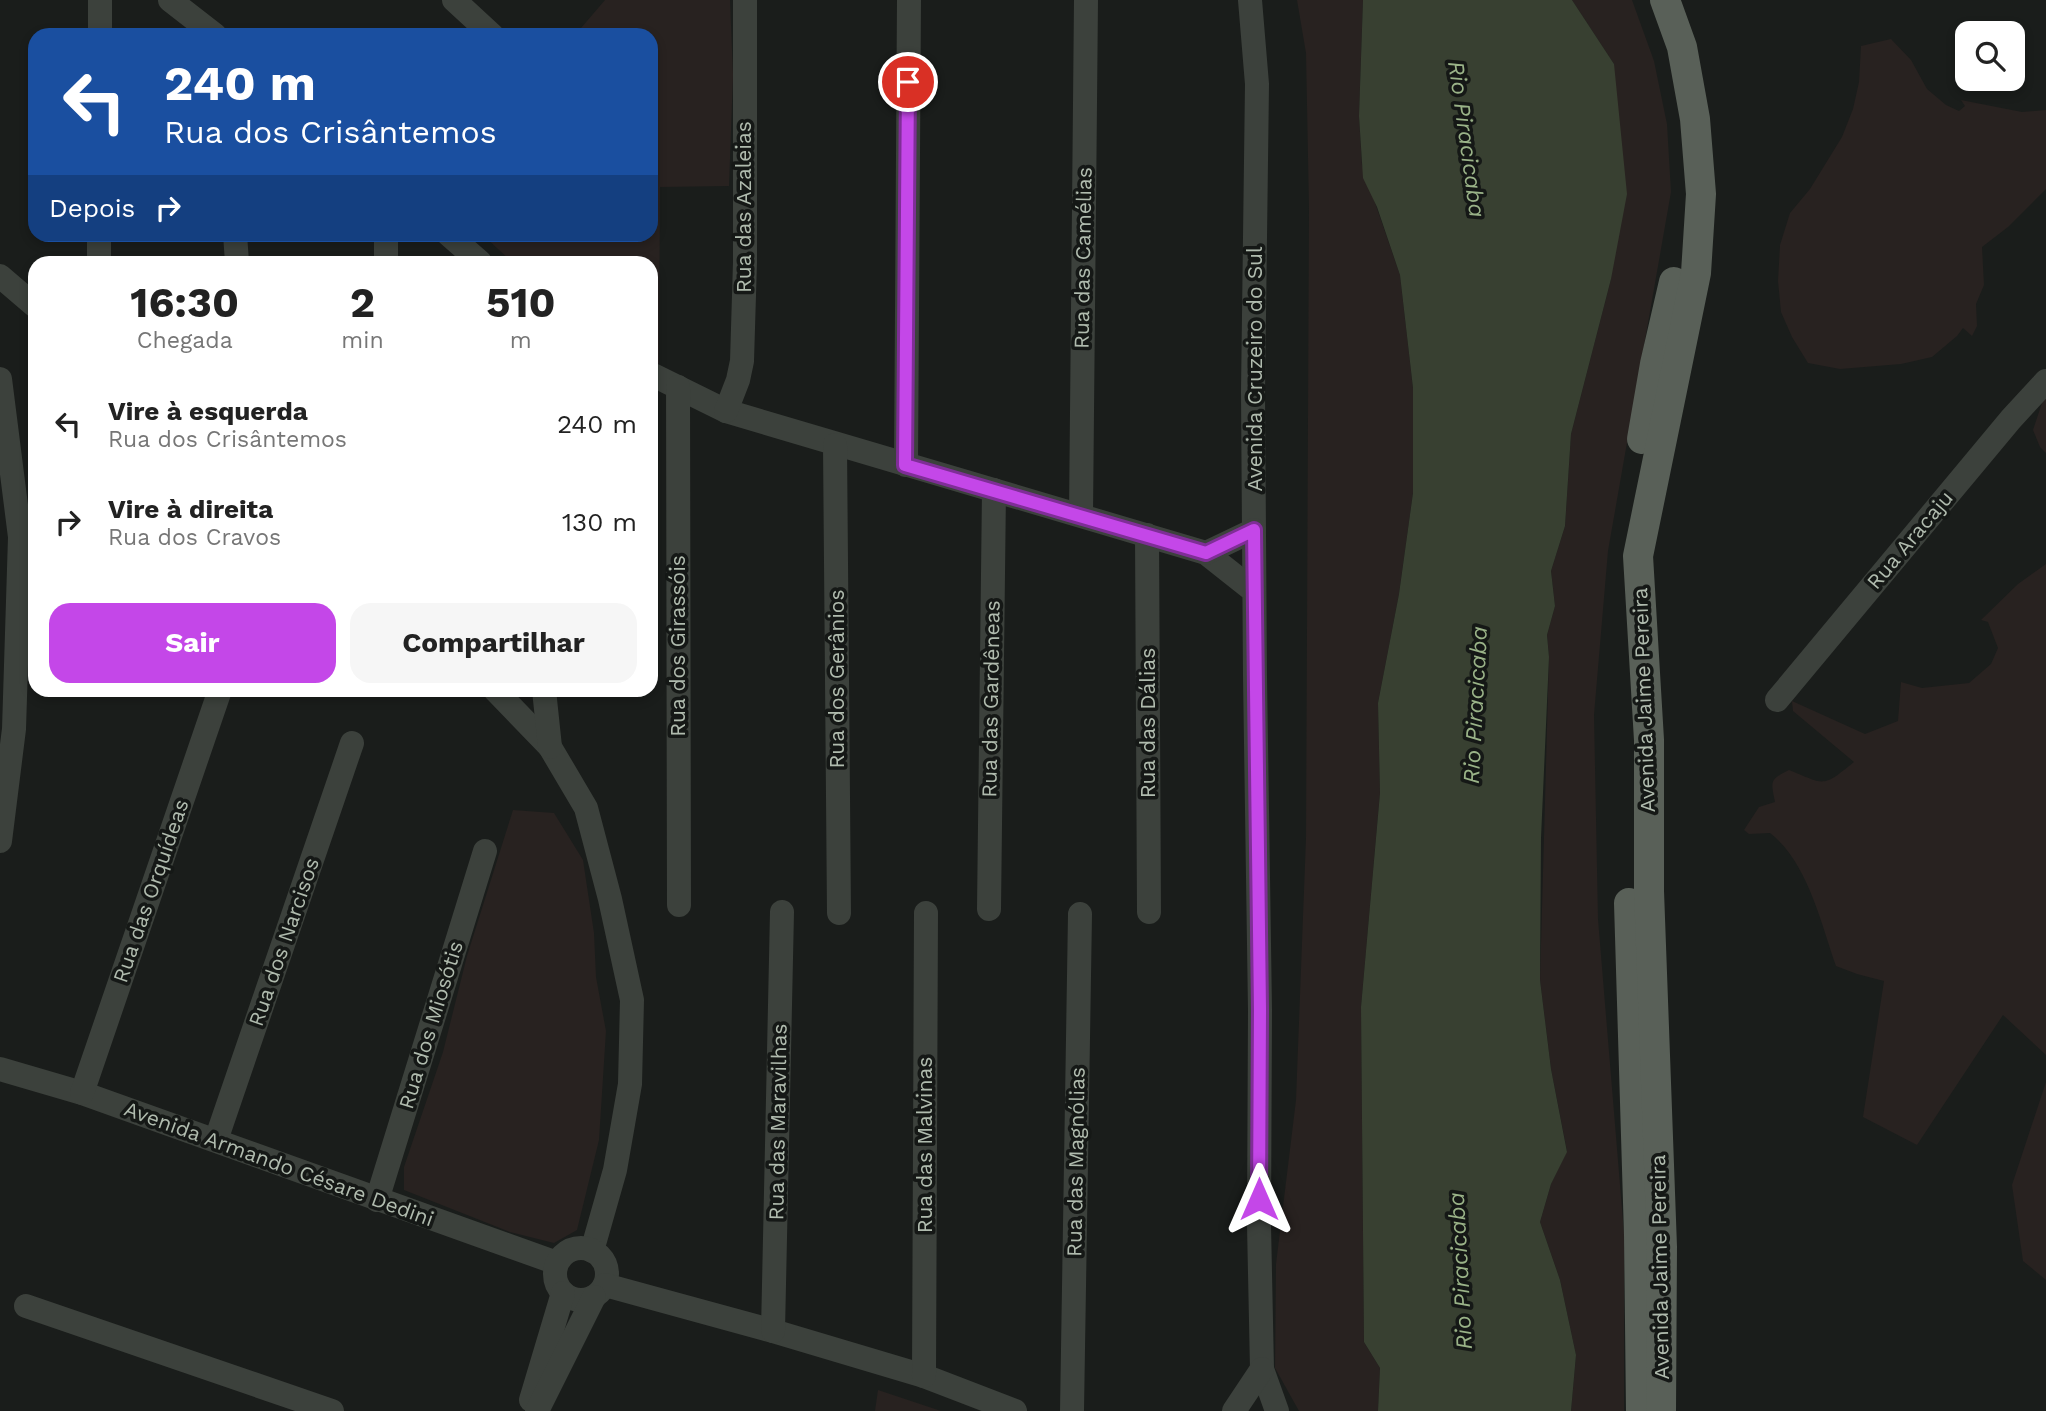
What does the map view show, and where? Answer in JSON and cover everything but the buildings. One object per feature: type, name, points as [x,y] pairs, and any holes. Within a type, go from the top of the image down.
[{"type":"main road","name":"Avenida Jaime Pereira","points":[[1641,1411],[1639,1235],[1629,903],[1631,733],[1620,559],[1655,363],[1675,275],[1684,190],[1678,119],[1667,54],[1647,0]]},
{"type":"main road","name":"Avenida Jaime Pereira","points":[[1661,1411],[1662,1247],[1649,891],[1650,740],[1638,556],[1696,273],[1701,194],[1695,119],[1682,47],[1665,0]]},
{"type":"street","points":[[100,0],[100,28]]},
{"type":"street","points":[[170,0],[206,28]]},
{"type":"street","points":[[454,0],[484,28]]},
{"type":"street","name":"Rua das Azaleias","points":[[726,411],[742,361],[746,0]]},
{"type":"street","points":[[905,465],[909,0]]},
{"type":"street","name":"Rua das Camélias","points":[[1081,515],[1086,0]]},
{"type":"street","name":"Avenida Cruzeiro do Sul","points":[[1250,0],[1257,84],[1254,591],[1260,1010],[1259,1226],[1262,1368],[1277,1411]]},
{"type":"street","points":[[457,242],[473,256]]},
{"type":"street","points":[[0,276],[28,300]]},
{"type":"street","points":[[658,377],[726,411],[1206,553],[1254,591]]},
{"type":"street","points":[[0,379],[20,550],[14,729],[0,841]]},
{"type":"street","name":"Rua Aracaju","points":[[1777,700],[2011,419],[2046,381]]},
{"type":"street","name":"Rua dos Girassóis","points":[[678,387],[679,905]]},
{"type":"street","name":"Rua dos Gerânios","points":[[835,445],[839,913]]},
{"type":"street","name":"Rua das Gardêneas","points":[[989,909],[994,489]]},
{"type":"street","points":[[1206,553],[1254,530]]},
{"type":"street","name":"Rua das Dálias","points":[[1147,535],[1149,912]]},
{"type":"street","name":"Rua das Orquídeas","points":[[82,1093],[218,697]]},
{"type":"street","points":[[545,697],[550,747]]},
{"type":"street","points":[[519,700],[586,808],[610,899],[632,1000],[630,1084],[615,1170],[592,1251]]},
{"type":"street","name":"Rua dos Narcisos","points":[[216,1140],[352,743]]},
{"type":"street","name":"Rua dos Miosótis","points":[[377,1200],[485,851]]},
{"type":"street","name":"Rua das Maravilhas","points":[[773,1331],[782,912]]},
{"type":"street","name":"Rua das Malvinas","points":[[924,1376],[926,913]]},
{"type":"street","name":"Rua das Magnólias","points":[[1072,1411],[1080,914]]},
{"type":"street","name":"Avenida Armando Césare Dedini","points":[[0,1069],[82,1093],[557,1263]]},
{"type":"street","points":[[537,1411],[599,1291],[607,1269],[604,1262],[592,1251],[584,1248],[568,1252],[557,1263],[555,1279],[563,1293],[578,1300],[599,1291],[773,1331],[924,1376],[1015,1411]]},
{"type":"street","points":[[528,1411],[563,1293]]},
{"type":"street","points":[[26,1306],[332,1411]]},
{"type":"street","points":[[1234,1411],[1262,1368]]},
{"type":"shaded area","points":[[605,0],[730,0],[733,75],[729,186],[660,187],[659,364],[658,256],[506,256],[491,242],[658,242],[658,28],[581,28]]},
{"type":"shaded area","points":[[1297,0],[1363,0],[1359,116],[1362,165],[1400,275],[1413,388],[1413,493],[1399,594],[1378,703],[1380,793],[1361,1007],[1364,1342],[1380,1368],[1378,1411],[1299,1411],[1275,1368],[1276,1264],[1296,1100],[1306,838],[1309,209],[1306,53]]},
{"type":"shaded area","points":[[1572,0],[1632,0],[1654,61],[1667,124],[1671,192],[1608,551],[1594,715],[1598,919],[1624,1233],[1624,1411],[1571,1411],[1576,1355],[1560,1280],[1540,1222],[1551,1184],[1567,1151],[1551,1069],[1540,980],[1549,657],[1547,635],[1555,606],[1551,571],[1565,526],[1571,434],[1611,279],[1614,64]]},
{"type":"shaded area","points":[[1891,39],[1911,60],[1927,89],[1946,105],[1959,111],[1965,106],[1961,100],[2022,112],[2046,110],[2046,189],[2008,227],[1982,247],[1984,285],[1976,304],[1977,326],[1972,336],[1963,328],[1932,357],[1901,364],[1840,369],[1808,363],[1781,312],[1778,281],[1780,245],[1790,213],[1810,189],[1842,137],[1853,109],[1859,82],[1861,46]]},
{"type":"shaded area","points":[[2046,391],[2046,453],[2040,447],[2033,430]]},
{"type":"shaded area","points":[[2046,564],[2046,1055],[2003,1015],[1917,1145],[1863,1117],[1884,981],[1836,966],[1811,894],[1794,860],[1770,833],[1749,834],[1744,830],[1759,807],[1775,802],[1772,785],[1778,776],[1789,770],[1817,781],[1829,780],[1854,762],[1793,711],[1792,701],[1865,734],[1898,721],[1901,682],[1922,688],[1969,683],[1991,664],[1998,648],[1988,622],[1981,620],[2018,584]]},
{"type":"shaded area","points":[[513,810],[554,813],[583,860],[594,933],[596,977],[606,1031],[599,1140],[577,1230],[554,1243],[510,1232],[404,1190],[404,1167],[443,1052],[467,956]]},
{"type":"shaded area","points":[[2046,1082],[2046,1280],[2023,1261],[2012,1185]]},
{"type":"shaded area","points":[[878,1390],[941,1411],[875,1411]]},
{"type":"water","name":"Rio Piracicaba","points":[[1363,0],[1572,0],[1614,64],[1627,194],[1611,279],[1571,434],[1565,526],[1551,571],[1555,606],[1547,635],[1549,657],[1541,838],[1540,980],[1551,1069],[1567,1152],[1551,1184],[1540,1222],[1560,1280],[1576,1355],[1571,1411],[1378,1411],[1380,1368],[1364,1342],[1361,1007],[1380,793],[1378,703],[1399,594],[1413,493],[1413,388],[1400,275],[1377,207],[1363,178],[1359,116]]},
{"type":"route","points":[[908,82],[905,465],[1206,553],[1254,530],[1260,1010],[1259,1199]]}]
